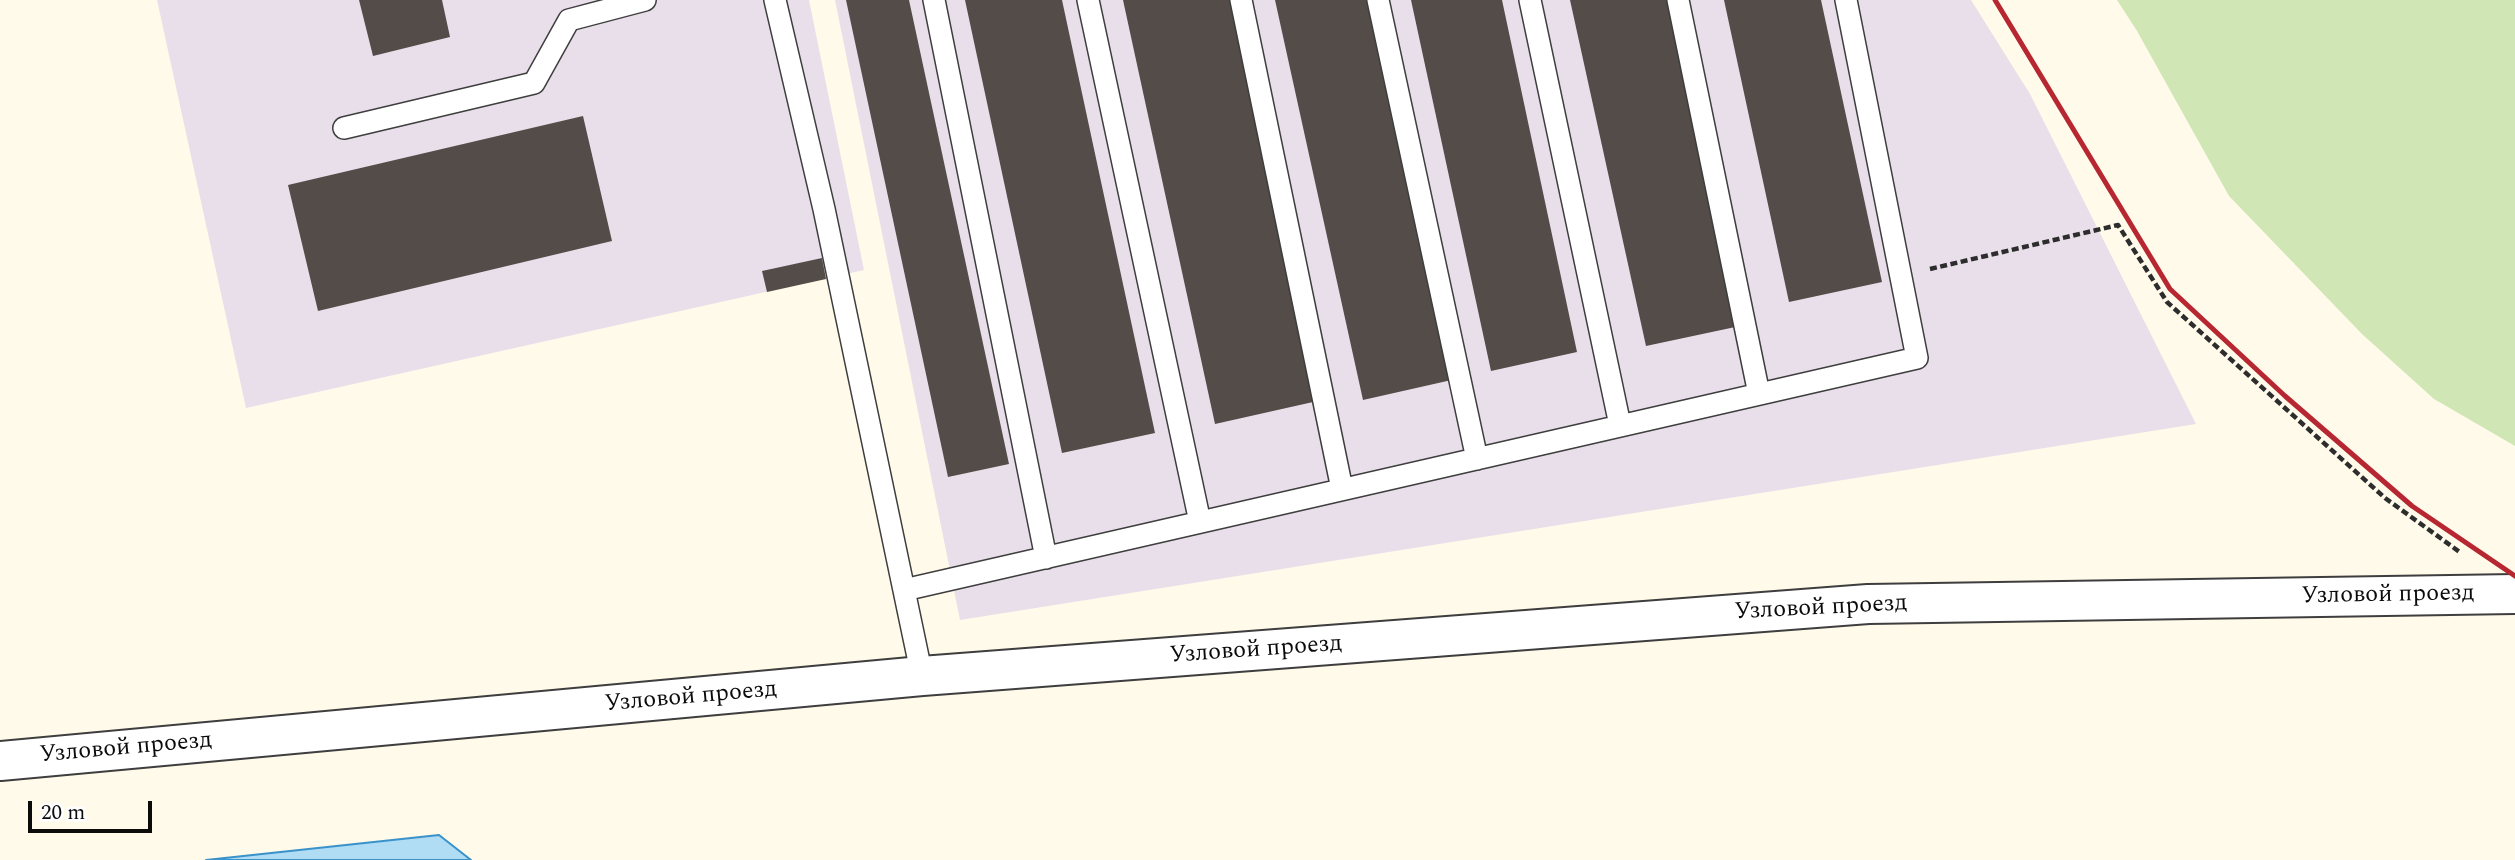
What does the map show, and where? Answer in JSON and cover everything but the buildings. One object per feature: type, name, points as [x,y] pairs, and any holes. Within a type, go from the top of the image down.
[{"type":"street","name":"Узловой проезд","points":[[0,761],[922,676],[1868,604],[2515,594]]},
{"type":"lane","points":[[344,128],[534,83],[569,20],[645,0]]},
{"type":"lane","points":[[775,0],[824,209],[922,676]]},
{"type":"lane","points":[[934,0],[1046,558]]},
{"type":"lane","points":[[1088,0],[1200,522]]},
{"type":"lane","points":[[1241,0],[1342,489]]},
{"type":"lane","points":[[1378,0],[1477,459]]},
{"type":"lane","points":[[1531,0],[1620,425]]},
{"type":"lane","points":[[1678,0],[1759,394]]},
{"type":"lane","points":[[904,590],[1917,358],[1846,0]]},
{"type":"path","points":[[1900,276],[2118,225],[2167,302],[2385,498],[2472,561]]},
{"type":"shaded area","points":[[157,0],[809,0],[864,270],[246,408]]},
{"type":"shaded area","points":[[835,0],[1971,0],[2030,94],[2196,424],[960,620]]},
{"type":"green space","points":[[2117,0],[2515,0],[2515,446],[2434,399],[2362,334],[2229,196]]},
{"type":"water","points":[[439,835],[471,860],[206,860]]},
{"type":"railway","points":[[1995,0],[2170,289],[2285,396],[2412,506],[2515,576]]}]
